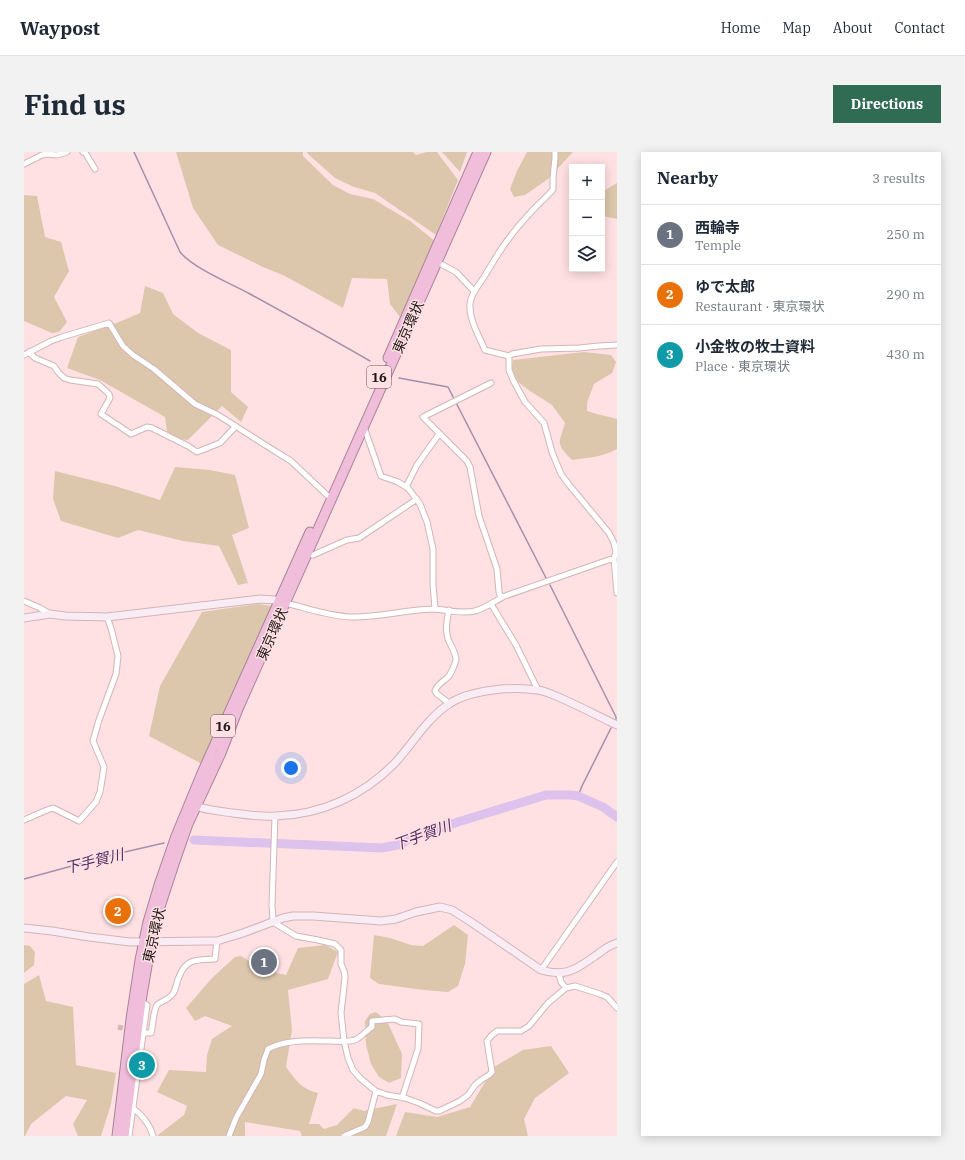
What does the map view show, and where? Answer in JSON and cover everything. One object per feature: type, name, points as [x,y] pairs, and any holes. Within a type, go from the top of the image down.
[{"type":"highway","name":"東京環状","points":[[282,602],[307,554],[329,497],[364,427],[437,262],[482,153]]},
{"type":"highway","name":"東京環状","points":[[127,1130],[127,1084],[131,1018],[140,960],[148,943],[193,805],[221,752],[282,602],[482,153]]},
{"type":"highway","name":"東京環状","points":[[117,1136],[141,1001],[148,943]]},
{"type":"street","points":[[24,164],[42,155],[57,155],[66,152]]},
{"type":"street","points":[[83,152],[86,154],[95,169]]},
{"type":"street","points":[[555,152],[552,178],[553,189],[532,211],[502,248],[471,296],[471,312],[478,336],[485,350],[509,356],[512,354],[541,349],[617,345]]},
{"type":"street","points":[[437,262],[456,272],[474,291]]},
{"type":"street","points":[[24,355],[51,341],[109,323],[123,346],[133,355],[154,369],[196,404],[218,415],[291,461],[329,497]]},
{"type":"street","points":[[29,352],[35,358],[54,366],[64,378],[98,384],[109,394],[110,398],[101,414],[131,434],[147,427],[152,428],[197,452],[220,442],[236,426]]},
{"type":"street","points":[[509,356],[509,370],[513,380],[525,402],[544,423],[554,458],[561,474],[609,533],[614,542],[616,552],[614,558],[617,593]]},
{"type":"street","points":[[491,383],[423,417],[467,461],[470,467],[479,516],[496,569],[501,598]]},
{"type":"street","points":[[364,427],[381,476],[398,482],[408,488],[420,504],[428,522],[433,549],[435,610]]},
{"type":"street","points":[[406,487],[417,465],[439,434]]},
{"type":"street","points":[[307,554],[313,555],[347,540],[359,538],[417,499]]},
{"type":"street","points":[[24,618],[50,614],[65,616],[107,617],[260,599],[282,602],[321,613],[352,617],[367,617],[435,610],[463,612],[473,611],[491,604],[501,598],[614,558]]},
{"type":"street","points":[[24,601],[50,614]]},
{"type":"street","points":[[491,604],[516,645],[538,690]]},
{"type":"street","points":[[449,610],[447,631],[456,661],[449,676],[436,687],[435,691],[450,703]]},
{"type":"street","points":[[24,820],[54,808],[79,821],[96,802],[100,792],[104,767],[93,741],[116,674],[118,656],[107,617]]},
{"type":"street","points":[[193,805],[257,816],[304,814],[334,805],[361,791],[377,780],[393,764],[433,717],[450,703],[474,693],[520,689],[545,691],[617,725]]},
{"type":"street","points":[[273,922],[272,905],[275,816]]},
{"type":"street","points":[[541,970],[617,862]]},
{"type":"street","points":[[24,928],[130,942],[148,943],[217,941],[243,934],[283,918],[293,916],[337,917],[381,921],[396,919],[416,912],[440,907],[452,910],[541,970],[559,974],[578,968],[605,948],[617,943]]},
{"type":"street","points":[[273,922],[296,936],[335,944],[341,950],[341,964],[345,977],[341,1013],[344,1041],[348,1058],[353,1070],[376,1091],[419,1103],[436,1111],[443,1110],[460,1102],[468,1096],[481,1080],[492,1072],[487,1041],[491,1036],[497,1031],[521,1031],[529,1026],[548,1003],[566,988],[575,986],[600,994],[607,997],[617,1008]]},
{"type":"street","points":[[143,1033],[151,1033],[155,1009],[158,1004],[169,998],[174,993],[183,967],[190,962],[214,959],[217,941]]},
{"type":"street","points":[[559,974],[561,982],[566,988]]},
{"type":"street","points":[[129,1136],[127,1130],[133,1108],[147,1005],[141,1001]]},
{"type":"street","points":[[230,1136],[236,1118],[261,1074],[268,1049],[276,1045],[289,1042],[344,1041],[357,1039],[372,1027],[372,1021],[396,1019],[401,1022],[419,1024],[418,1049],[402,1098]]},
{"type":"street","points":[[344,1136],[366,1128],[376,1091]]},
{"type":"street","points":[[133,1108],[144,1117],[149,1124],[153,1136]]},
{"type":"shaded area","points":[[176,152],[303,152],[303,156],[333,185],[350,194],[373,199],[410,221],[436,242],[400,317],[390,304],[387,279],[352,278],[343,308],[285,276],[218,245],[193,208]]},
{"type":"shaded area","points":[[307,152],[413,152],[416,155],[427,152],[437,152],[458,180],[436,235],[375,193],[354,187],[335,178]]},
{"type":"shaded area","points":[[442,152],[467,152],[460,172]]},
{"type":"shaded area","points":[[527,152],[573,152],[548,179],[525,195],[514,197],[510,189]]},
{"type":"shaded area","points":[[617,183],[617,219],[605,217],[605,190]]},
{"type":"shaded area","points":[[24,195],[37,196],[45,237],[61,242],[69,271],[54,297],[67,322],[59,332],[52,333],[24,321]]},
{"type":"shaded area","points":[[145,286],[163,293],[173,314],[198,333],[231,350],[231,392],[248,407],[241,422],[222,406],[188,440],[168,438],[165,417],[100,380],[67,368],[78,337],[140,313]]},
{"type":"shaded area","points":[[584,352],[611,355],[616,362],[612,373],[594,384],[587,403],[587,411],[617,419],[617,449],[612,452],[589,458],[572,460],[563,450],[560,443],[565,423],[552,405],[518,382],[512,369],[513,360]]},
{"type":"shaded area","points":[[175,467],[210,470],[235,475],[249,528],[232,535],[248,583],[238,585],[219,546],[183,541],[138,530],[118,538],[61,521],[53,499],[55,471],[115,486],[160,500]]},
{"type":"shaded area","points":[[258,604],[272,606],[202,764],[149,736],[160,686],[202,612]]},
{"type":"shaded area","points":[[454,925],[468,935],[465,964],[458,986],[448,992],[424,990],[379,984],[370,978],[374,935],[390,938],[411,945],[423,946]]},
{"type":"shaded area","points":[[24,945],[30,946],[35,952],[34,965],[24,973]]},
{"type":"shaded area","points":[[325,945],[338,952],[328,979],[288,990],[292,1030],[286,1067],[296,1080],[303,1086],[318,1093],[309,1124],[319,1124],[324,1129],[337,1125],[354,1108],[364,1111],[397,1104],[386,1136],[302,1136],[300,1131],[245,1122],[245,1136],[158,1136],[184,1115],[187,1106],[157,1092],[169,1070],[206,1072],[207,1055],[212,1039],[232,1026],[205,1016],[195,1021],[186,1008],[212,978],[235,957],[241,956],[264,970],[286,975],[298,948]]},
{"type":"shaded area","points":[[39,975],[46,1001],[73,1007],[76,1065],[116,1073],[111,1104],[101,1136],[78,1136],[73,1124],[87,1100],[66,1096],[31,1124],[24,1136],[24,984]]},
{"type":"shaded area","points":[[376,1012],[387,1021],[402,1054],[401,1078],[389,1083],[379,1077],[371,1064],[366,1045],[365,1021],[370,1014]]},
{"type":"shaded area","points":[[551,1046],[569,1073],[535,1098],[524,1119],[528,1136],[396,1136],[405,1112],[437,1117],[470,1107],[494,1067],[523,1050]]},
{"type":"waterway","points":[[134,152],[180,252],[186,258],[212,275],[250,294],[370,361]]},
{"type":"waterway","points":[[399,378],[448,387],[546,578]]},
{"type":"waterway","points":[[550,585],[616,719]]},
{"type":"waterway","points":[[578,796],[611,728]]},
{"type":"waterway","name":"下手賀川","points":[[194,840],[382,848],[402,844],[410,838],[546,795],[578,796],[603,807],[617,817]]},
{"type":"waterway","name":"下手賀川","points":[[24,879],[116,854],[164,843]]},
{"type":"tunnel","points":[[118,1027],[130,1030]]},
{"type":"place","name":"ゆで太郎","points":[[118,911]]},
{"type":"place","name":"西輪寺","points":[[264,962]]},
{"type":"place","name":"小金牧の牧士資料","points":[[142,1065]]}]
